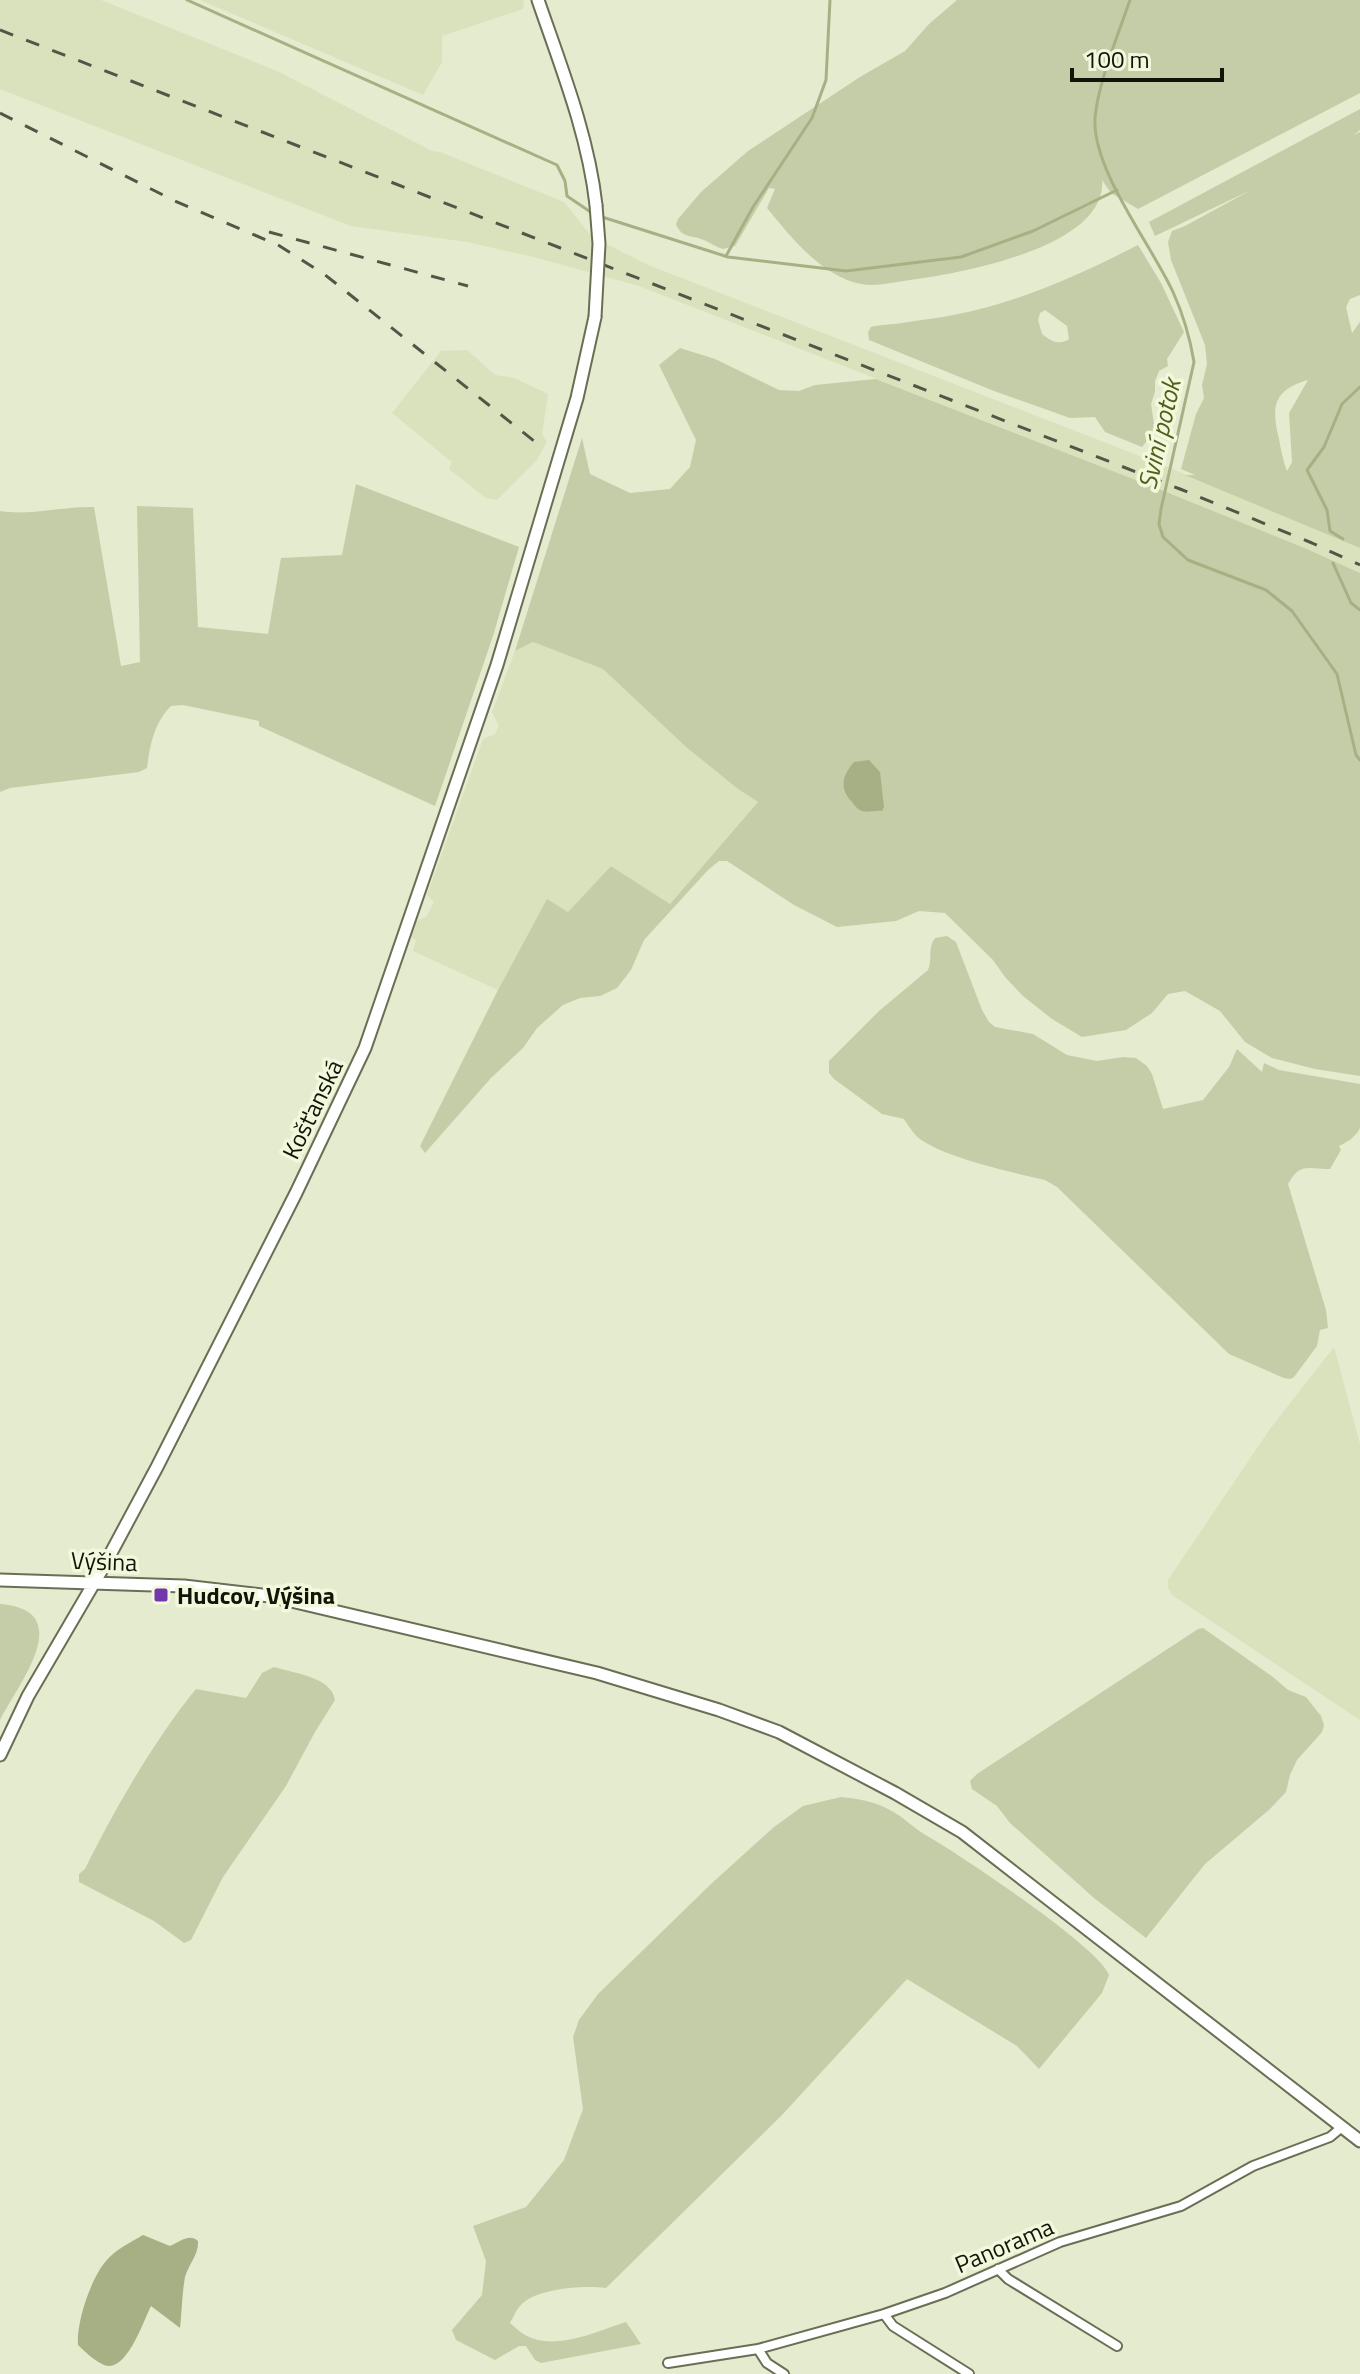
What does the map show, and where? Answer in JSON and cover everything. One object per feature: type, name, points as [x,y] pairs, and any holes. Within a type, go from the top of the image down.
[{"type":"street","name":"Košťanská","points":[[0,1755],[28,1696],[94,1584],[169,1444],[358,1066],[382,1005],[509,627],[582,380],[595,317],[599,244],[592,172],[578,118],[538,0]]},
{"type":"street","name":"Výšina","points":[[0,1580],[207,1588],[292,1600],[597,1673],[719,1710],[779,1732],[884,1786],[962,1832],[1360,2141]]},
{"type":"street","name":"Panorama","points":[[668,2363],[758,2349],[884,2314],[945,2293],[1071,2238],[1181,2206],[1253,2166],[1330,2137],[1342,2127]]},
{"type":"street","points":[[998,2269],[1008,2279],[1117,2346]]},
{"type":"street","points":[[884,2314],[893,2326],[969,2374]]},
{"type":"street","points":[[758,2349],[767,2363],[784,2374]]},
{"type":"shaded area","points":[[0,0],[101,0],[277,71],[432,151],[564,202],[592,237],[648,265],[1163,465],[1360,548],[1360,573],[1154,487],[639,286],[467,242],[351,226],[0,89]]},
{"type":"shaded area","points":[[200,0],[524,0],[523,9],[442,36],[442,62],[423,95]]},
{"type":"shaded area","points":[[957,0],[1360,0],[1360,93],[1138,209],[1111,193],[1102,180],[1097,203],[1081,223],[1057,240],[993,263],[932,277],[879,285],[861,284],[833,273],[808,254],[767,208],[775,189],[769,188],[735,246],[723,249],[681,232],[676,224],[678,219],[701,192],[748,151],[905,51],[929,24]]},
{"type":"shaded area","points":[[1360,109],[1360,130],[1354,135],[1360,132],[1360,295],[1350,299],[1346,307],[1352,333],[1360,322],[1360,548],[1185,475],[1195,475],[1181,469],[1196,414],[1204,398],[1202,385],[1207,364],[1205,345],[1171,260],[1168,242],[1172,231],[1251,190],[1155,236],[1149,222]],"holes":[[[1308,380],[1289,413],[1292,462],[1287,471],[1275,409],[1281,395]]]},
{"type":"shaded area","points":[[1138,245],[1161,283],[1184,332],[1167,359],[1168,366],[1159,371],[1155,381],[1151,404],[1155,431],[1142,447],[1105,432],[1095,417],[1070,418],[869,340],[871,327],[951,315],[1021,297],[1061,282]],"holes":[[[1045,310],[1067,326],[1069,339],[1052,341],[1042,334],[1038,320],[1040,313]]]},
{"type":"shaded area","points":[[680,348],[715,359],[779,390],[799,391],[815,385],[876,379],[1154,487],[1360,573],[1360,1076],[1272,1058],[1245,1042],[1220,1011],[1185,991],[1168,994],[1152,1013],[1126,1030],[1082,1037],[1023,996],[993,960],[945,913],[919,911],[896,921],[837,927],[794,905],[727,861],[719,861],[644,940],[631,970],[617,988],[600,996],[580,998],[563,1005],[537,1028],[523,1048],[491,1078],[425,1153],[420,1146],[547,899],[568,912],[611,866],[670,904],[758,802],[686,747],[603,669],[533,642],[515,651],[582,438],[590,474],[630,493],[670,489],[690,467],[696,440],[659,365]]},
{"type":"shaded area","points":[[467,350],[495,375],[514,378],[548,394],[542,434],[547,442],[536,461],[497,500],[486,498],[449,469],[452,462],[392,413],[441,351]]},
{"type":"shaded area","points":[[356,484],[519,547],[493,636],[435,806],[259,726],[259,721],[183,705],[171,706],[160,720],[151,743],[147,768],[139,772],[10,788],[0,792],[0,511],[94,507],[121,666],[140,662],[137,506],[193,508],[198,627],[268,634],[281,558],[342,555]]},
{"type":"shaded area","points":[[533,642],[603,669],[686,747],[758,802],[670,904],[611,866],[568,912],[547,900],[498,990],[413,951],[416,940],[411,937],[417,921],[427,916],[434,902],[427,895],[483,739],[495,734],[499,726],[492,712],[515,651]]},
{"type":"shaded area","points":[[869,760],[880,772],[882,811],[864,812],[859,809],[844,787],[847,772],[854,762]]},
{"type":"shaded area","points":[[947,936],[956,942],[982,1010],[995,1027],[1033,1034],[1067,1055],[1097,1061],[1136,1058],[1152,1074],[1163,1109],[1203,1100],[1229,1067],[1237,1049],[1262,1072],[1264,1063],[1279,1070],[1360,1084],[1358,1131],[1339,1146],[1341,1150],[1330,1169],[1301,1170],[1288,1184],[1326,1310],[1328,1328],[1320,1330],[1317,1346],[1294,1377],[1284,1378],[1229,1354],[1057,1187],[1045,1180],[980,1164],[931,1146],[911,1130],[904,1119],[882,1114],[829,1073],[829,1061],[879,1011],[928,970],[935,938]]},
{"type":"shaded area","points":[[1334,1347],[1360,1444],[1360,1720],[1172,1595],[1168,1588],[1168,1580],[1270,1429]]},
{"type":"shaded area","points":[[0,1604],[23,1609],[36,1619],[39,1634],[29,1669],[0,1720]]},
{"type":"shaded area","points":[[1203,1628],[1288,1690],[1306,1697],[1324,1725],[1322,1732],[1297,1760],[1286,1792],[1205,1864],[1146,1938],[1094,1898],[1010,1823],[997,1806],[972,1789],[970,1781]]},
{"type":"shaded area","points":[[274,1667],[319,1681],[327,1686],[335,1700],[286,1786],[223,1877],[191,1940],[184,1943],[154,1921],[79,1882],[79,1874],[85,1869],[151,1752],[196,1689],[246,1698],[262,1673]]},
{"type":"shaded area","points":[[841,1797],[871,1802],[893,1812],[1056,1924],[1100,1962],[1109,1975],[1102,1993],[1039,2069],[1017,2046],[907,1979],[782,2115],[606,2288],[574,2288],[537,2295],[520,2306],[510,2323],[537,2340],[562,2341],[626,2322],[641,2344],[541,2363],[535,2360],[526,2346],[519,2346],[495,2360],[456,2340],[452,2330],[482,2295],[486,2261],[473,2226],[526,2207],[564,2160],[583,2109],[573,2037],[579,2020],[598,1994],[774,1827],[803,1806]]},
{"type":"shaded area","points":[[143,2235],[170,2246],[188,2238],[198,2241],[185,2277],[180,2328],[151,2306],[126,2355],[112,2366],[104,2365],[78,2345],[79,2325],[86,2301],[106,2261]]},
{"type":"waterway","points":[[187,0],[557,165],[565,181],[567,196],[592,213]]},
{"type":"waterway","points":[[726,256],[753,207],[812,118],[826,80],[830,0]]},
{"type":"waterway","name":"Sviní potok","points":[[1130,0],[1100,90],[1095,118],[1097,138],[1113,183],[1173,292],[1186,326],[1194,362],[1159,524],[1163,537],[1188,560],[1266,590],[1292,611],[1337,674],[1356,755],[1360,760]]},
{"type":"waterway","points":[[599,216],[728,257],[846,271],[961,257],[1033,231],[1117,190]]},
{"type":"waterway","points":[[1343,539],[1330,531],[1327,510],[1307,470],[1324,447],[1342,404],[1360,387]]},
{"type":"waterway","points":[[1333,563],[1351,603],[1360,610]]},
{"type":"railway","points":[[0,30],[1180,489],[1360,565]]},
{"type":"railway","points":[[0,113],[175,201],[278,245],[324,274],[534,441]]},
{"type":"railway","points":[[269,232],[468,286]]},
{"type":"place","name":"Hudcov, Výšina","points":[[161,1595]]}]
